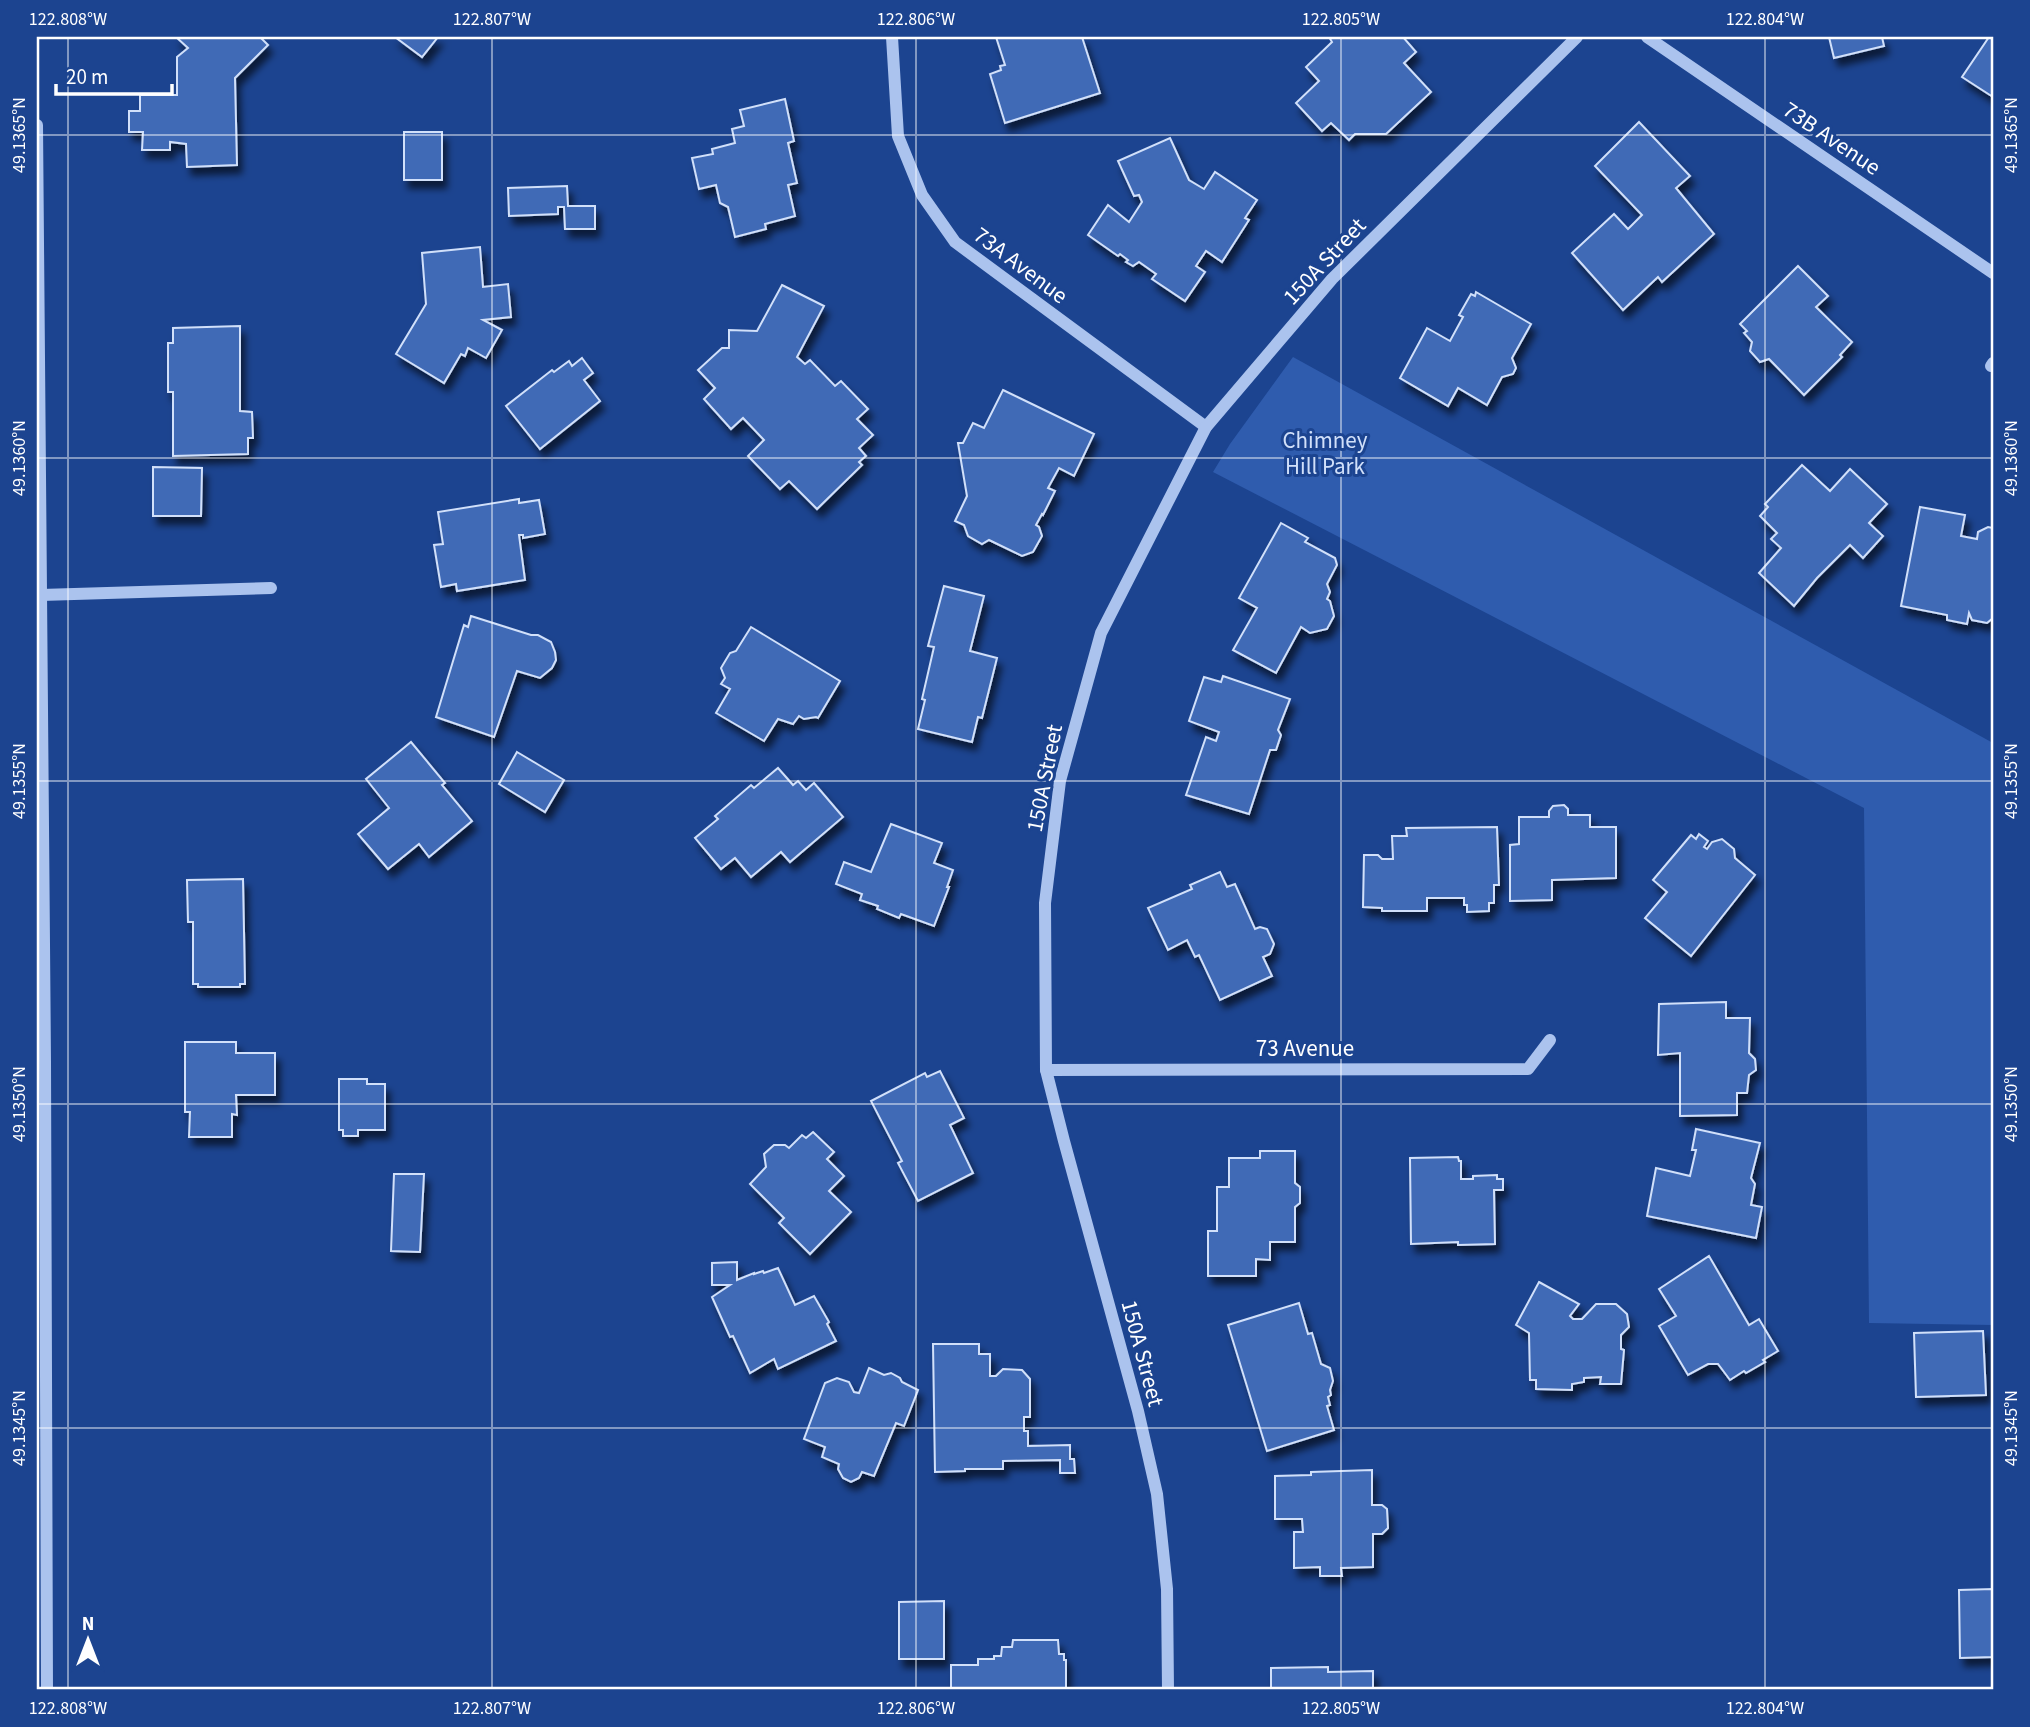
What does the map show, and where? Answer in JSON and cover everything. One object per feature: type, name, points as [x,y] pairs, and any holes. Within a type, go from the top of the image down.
[{"type":"street","name":"73A Avenue","points":[[892,37],[898,136],[922,195],[955,242],[1206,427]]},
{"type":"street","name":"150A Street","points":[[1168,1690],[1167,1589],[1157,1494],[1138,1411],[1046,1070],[1045,904],[1060,781],[1101,633],[1206,427],[1332,279],[1577,37]]},
{"type":"street","name":"73B Avenue","points":[[1647,37],[1993,273]]},
{"type":"street","points":[[37,125],[41,594],[42,1590],[47,1690]]},
{"type":"street","points":[[41,594],[271,588]]},
{"type":"street","name":"73 Avenue","points":[[1046,1070],[1528,1069],[1550,1041]]},
{"type":"green space","name":"Chimney Hill Park","points":[[1293,357],[1993,743],[1993,1325],[1869,1323],[1864,808],[1213,472]]},
{"type":"building","points":[[176,37],[260,37],[268,45],[235,78],[237,165],[187,167],[186,144],[170,142],[170,150],[142,150],[143,132],[129,132],[129,111],[140,111],[140,95],[177,95],[177,57],[188,48]]},
{"type":"building","points":[[395,37],[438,37],[422,57]]},
{"type":"building","points":[[996,37],[1082,37],[1100,93],[1005,123],[990,74],[1001,70],[1000,66],[1005,65]]},
{"type":"building","points":[[1329,37],[1403,37],[1416,52],[1404,63],[1431,92],[1386,134],[1355,134],[1349,140],[1331,123],[1322,131],[1296,103],[1319,81],[1306,67],[1332,42]]},
{"type":"building","points":[[1829,37],[1882,37],[1884,46],[1834,58]]},
{"type":"building","points":[[1989,37],[1993,37],[1993,97],[1962,77]]},
{"type":"building","points":[[785,99],[794,141],[788,143],[797,183],[788,185],[795,216],[765,224],[766,229],[735,237],[728,207],[720,203],[716,185],[699,189],[692,158],[713,154],[712,149],[735,143],[732,129],[744,126],[740,110]]},
{"type":"building","points":[[1639,122],[1690,176],[1676,188],[1714,234],[1662,282],[1658,277],[1623,310],[1572,253],[1614,214],[1628,229],[1642,215],[1595,166]]},
{"type":"building","points":[[404,132],[442,132],[442,180],[404,180]]},
{"type":"building","points":[[1170,138],[1189,180],[1204,189],[1215,172],[1257,200],[1245,218],[1249,220],[1222,262],[1206,251],[1196,266],[1205,272],[1185,301],[1152,279],[1156,274],[1139,262],[1133,266],[1120,254],[1118,256],[1088,235],[1108,205],[1129,222],[1142,202],[1139,195],[1134,196],[1118,161]]},
{"type":"building","points":[[567,186],[568,206],[595,206],[595,229],[565,229],[564,207],[558,207],[558,214],[509,216],[508,188]]},
{"type":"building","points":[[480,247],[483,287],[508,284],[511,317],[483,320],[502,330],[486,358],[468,348],[465,356],[461,354],[444,383],[396,354],[426,304],[422,253]]},
{"type":"building","points":[[1798,266],[1828,296],[1816,307],[1852,342],[1840,355],[1842,357],[1804,395],[1769,359],[1760,362],[1750,351],[1752,342],[1740,324]]},
{"type":"building","points":[[782,285],[824,306],[797,357],[805,364],[810,360],[835,386],[841,381],[868,409],[857,419],[873,435],[859,448],[866,456],[859,462],[862,465],[817,509],[789,481],[780,489],[748,456],[764,440],[743,418],[731,429],[704,399],[715,388],[698,370],[722,348],[729,348],[729,330],[757,331]]},
{"type":"building","points":[[1476,292],[1531,324],[1512,358],[1516,368],[1513,374],[1502,377],[1487,405],[1458,388],[1448,406],[1400,378],[1427,328],[1450,341],[1463,317],[1459,315],[1471,294],[1475,296]]},
{"type":"building","points":[[240,326],[240,411],[252,412],[253,438],[248,438],[248,454],[173,456],[173,392],[168,392],[168,343],[173,343],[173,328]]},
{"type":"building","points":[[582,358],[593,373],[584,380],[600,401],[540,449],[506,406],[552,370],[554,372],[569,361],[572,366]]},
{"type":"building","points":[[1003,390],[1094,434],[1074,476],[1059,468],[1048,488],[1055,491],[1036,525],[1042,536],[1033,552],[1022,556],[989,540],[982,544],[968,536],[964,525],[955,521],[967,496],[958,443],[963,443],[973,423],[984,428]]},
{"type":"building","points":[[1802,465],[1830,491],[1850,469],[1887,504],[1869,523],[1883,536],[1863,558],[1850,545],[1794,606],[1759,573],[1781,548],[1771,539],[1777,533],[1760,516],[1768,507],[1765,504]]},
{"type":"building","points":[[153,467],[202,468],[201,516],[153,516]]},
{"type":"building","points":[[519,499],[519,503],[539,500],[545,534],[523,538],[523,535],[519,535],[525,580],[457,591],[456,584],[441,587],[434,545],[443,544],[438,512]]},
{"type":"building","points":[[1920,507],[1965,515],[1961,536],[1977,539],[1978,532],[1988,527],[1993,528],[1993,618],[1987,623],[1972,620],[1969,613],[1967,624],[1947,620],[1947,615],[1901,606]]},
{"type":"building","points":[[1281,523],[1308,538],[1305,542],[1335,558],[1337,565],[1327,584],[1330,592],[1327,599],[1334,616],[1327,629],[1310,633],[1301,627],[1276,673],[1233,650],[1257,608],[1239,598]]},
{"type":"building","points":[[944,586],[984,596],[970,651],[997,658],[982,718],[978,717],[972,742],[918,729],[934,647],[928,646]]},
{"type":"building","points":[[471,616],[538,635],[551,642],[555,652],[556,660],[552,668],[540,678],[517,671],[494,737],[436,717],[464,625],[468,627]]},
{"type":"building","points":[[751,627],[840,681],[818,718],[804,719],[799,716],[793,724],[778,719],[764,741],[716,713],[730,689],[721,684],[725,678],[721,668]]},
{"type":"building","points":[[1223,676],[1290,699],[1278,730],[1281,735],[1276,750],[1270,750],[1249,814],[1186,795],[1206,737],[1216,741],[1219,732],[1189,721],[1204,677],[1221,682]]},
{"type":"building","points":[[411,742],[472,821],[429,857],[419,844],[388,869],[358,834],[389,808],[366,779]]},
{"type":"building","points":[[517,752],[564,780],[545,812],[499,784]]},
{"type":"building","points":[[778,768],[793,785],[798,781],[806,790],[814,783],[843,817],[790,862],[781,852],[751,877],[735,858],[721,869],[695,838],[718,819],[715,816],[751,785],[754,788]]},
{"type":"building","points":[[1564,805],[1568,809],[1568,815],[1590,815],[1590,827],[1616,827],[1616,878],[1552,880],[1552,900],[1510,901],[1510,845],[1519,844],[1519,817],[1549,817],[1553,806]]},
{"type":"building","points":[[891,824],[942,843],[934,863],[953,870],[934,926],[901,914],[899,918],[877,909],[878,906],[860,900],[862,894],[836,884],[844,862],[871,872]]},
{"type":"building","points":[[1497,827],[1499,885],[1494,885],[1494,903],[1489,903],[1489,911],[1467,912],[1464,898],[1427,898],[1427,911],[1382,911],[1382,908],[1363,907],[1364,855],[1393,859],[1392,836],[1407,836],[1406,828]]},
{"type":"building","points":[[1699,834],[1708,841],[1704,847],[1707,849],[1712,842],[1722,839],[1734,849],[1735,858],[1755,875],[1691,956],[1645,918],[1667,892],[1653,880],[1691,835],[1696,839]]},
{"type":"building","points":[[1220,872],[1227,887],[1235,884],[1255,929],[1267,929],[1274,944],[1270,954],[1263,957],[1272,976],[1220,1000],[1199,955],[1195,957],[1187,940],[1168,950],[1148,908],[1192,889],[1190,885]]},
{"type":"building","points":[[243,879],[245,984],[240,984],[240,987],[198,987],[198,984],[193,984],[193,922],[188,922],[187,880]]},
{"type":"building","points":[[1726,1002],[1726,1018],[1750,1018],[1749,1053],[1755,1059],[1756,1070],[1749,1075],[1747,1093],[1737,1093],[1737,1115],[1680,1116],[1680,1053],[1658,1055],[1659,1004]]},
{"type":"building","points":[[185,1042],[236,1042],[236,1053],[275,1053],[275,1095],[236,1095],[237,1115],[232,1114],[232,1137],[189,1137],[190,1112],[185,1112]]},
{"type":"building","points":[[940,1071],[964,1118],[950,1125],[973,1173],[918,1201],[898,1163],[902,1161],[871,1101],[925,1073],[927,1077]]},
{"type":"building","points":[[339,1079],[367,1079],[367,1084],[385,1084],[385,1130],[358,1130],[358,1136],[343,1136],[343,1130],[339,1130]]},
{"type":"building","points":[[1696,1129],[1760,1143],[1751,1178],[1755,1184],[1751,1205],[1762,1207],[1756,1238],[1647,1216],[1656,1168],[1690,1176],[1696,1150],[1692,1150]]},
{"type":"building","points":[[813,1132],[834,1152],[827,1159],[844,1176],[829,1191],[851,1212],[810,1254],[779,1223],[784,1218],[750,1184],[766,1167],[764,1154],[774,1145],[785,1145],[789,1148],[802,1135],[806,1138]]},
{"type":"building","points":[[1260,1151],[1295,1151],[1295,1183],[1300,1187],[1300,1203],[1295,1207],[1295,1242],[1270,1242],[1270,1260],[1256,1259],[1256,1276],[1208,1276],[1208,1231],[1217,1231],[1217,1187],[1229,1187],[1229,1158],[1260,1158]]},
{"type":"building","points":[[1458,1157],[1461,1161],[1461,1179],[1497,1175],[1497,1179],[1503,1179],[1503,1190],[1494,1190],[1495,1244],[1411,1244],[1410,1158]]},
{"type":"building","points":[[394,1174],[424,1174],[420,1252],[391,1251]]},
{"type":"building","points":[[1709,1256],[1749,1325],[1759,1319],[1778,1351],[1763,1360],[1765,1362],[1730,1380],[1718,1364],[1708,1364],[1688,1375],[1659,1326],[1676,1316],[1659,1289]]},
{"type":"building","points":[[737,1262],[737,1280],[778,1268],[795,1305],[814,1296],[836,1341],[778,1369],[774,1359],[750,1373],[712,1297],[730,1285],[712,1285],[712,1263]]},
{"type":"building","points":[[1539,1282],[1579,1304],[1570,1316],[1573,1319],[1582,1319],[1596,1304],[1616,1304],[1627,1314],[1629,1327],[1621,1335],[1621,1349],[1624,1350],[1621,1384],[1600,1384],[1601,1377],[1584,1378],[1584,1382],[1572,1384],[1572,1390],[1536,1389],[1536,1380],[1530,1380],[1529,1333],[1516,1325]]},
{"type":"building","points":[[1299,1303],[1321,1364],[1330,1368],[1333,1381],[1331,1395],[1328,1397],[1330,1405],[1327,1406],[1334,1430],[1267,1451],[1228,1325]]},
{"type":"building","points":[[1983,1331],[1986,1395],[1916,1397],[1914,1333]]},
{"type":"building","points":[[933,1344],[979,1344],[979,1354],[990,1354],[990,1376],[996,1376],[1003,1369],[1022,1370],[1030,1379],[1030,1417],[1024,1417],[1028,1446],[1070,1445],[1070,1459],[1074,1459],[1075,1473],[1060,1473],[1060,1460],[1003,1461],[1003,1469],[935,1472]]},
{"type":"building","points":[[869,1368],[884,1375],[891,1373],[918,1390],[904,1426],[896,1423],[874,1476],[862,1472],[859,1478],[851,1482],[843,1478],[838,1469],[839,1464],[822,1457],[825,1447],[804,1439],[825,1383],[837,1378],[849,1382],[854,1392],[859,1393]]},
{"type":"building","points":[[1372,1470],[1372,1505],[1382,1505],[1387,1509],[1388,1528],[1382,1534],[1373,1534],[1373,1567],[1341,1568],[1342,1576],[1320,1576],[1320,1567],[1294,1568],[1294,1532],[1303,1532],[1302,1519],[1275,1519],[1275,1476]]},
{"type":"building","points":[[1993,1589],[1993,1657],[1960,1658],[1959,1590]]},
{"type":"building","points":[[944,1601],[944,1659],[899,1659],[899,1602]]},
{"type":"building","points":[[1013,1640],[1058,1640],[1059,1654],[1064,1654],[1066,1660],[1066,1690],[951,1690],[951,1665],[978,1665],[978,1659],[994,1659],[994,1656],[1001,1656],[1002,1647],[1012,1647]]},
{"type":"building","points":[[1328,1667],[1328,1672],[1373,1671],[1373,1690],[1271,1690],[1271,1668]]}]
